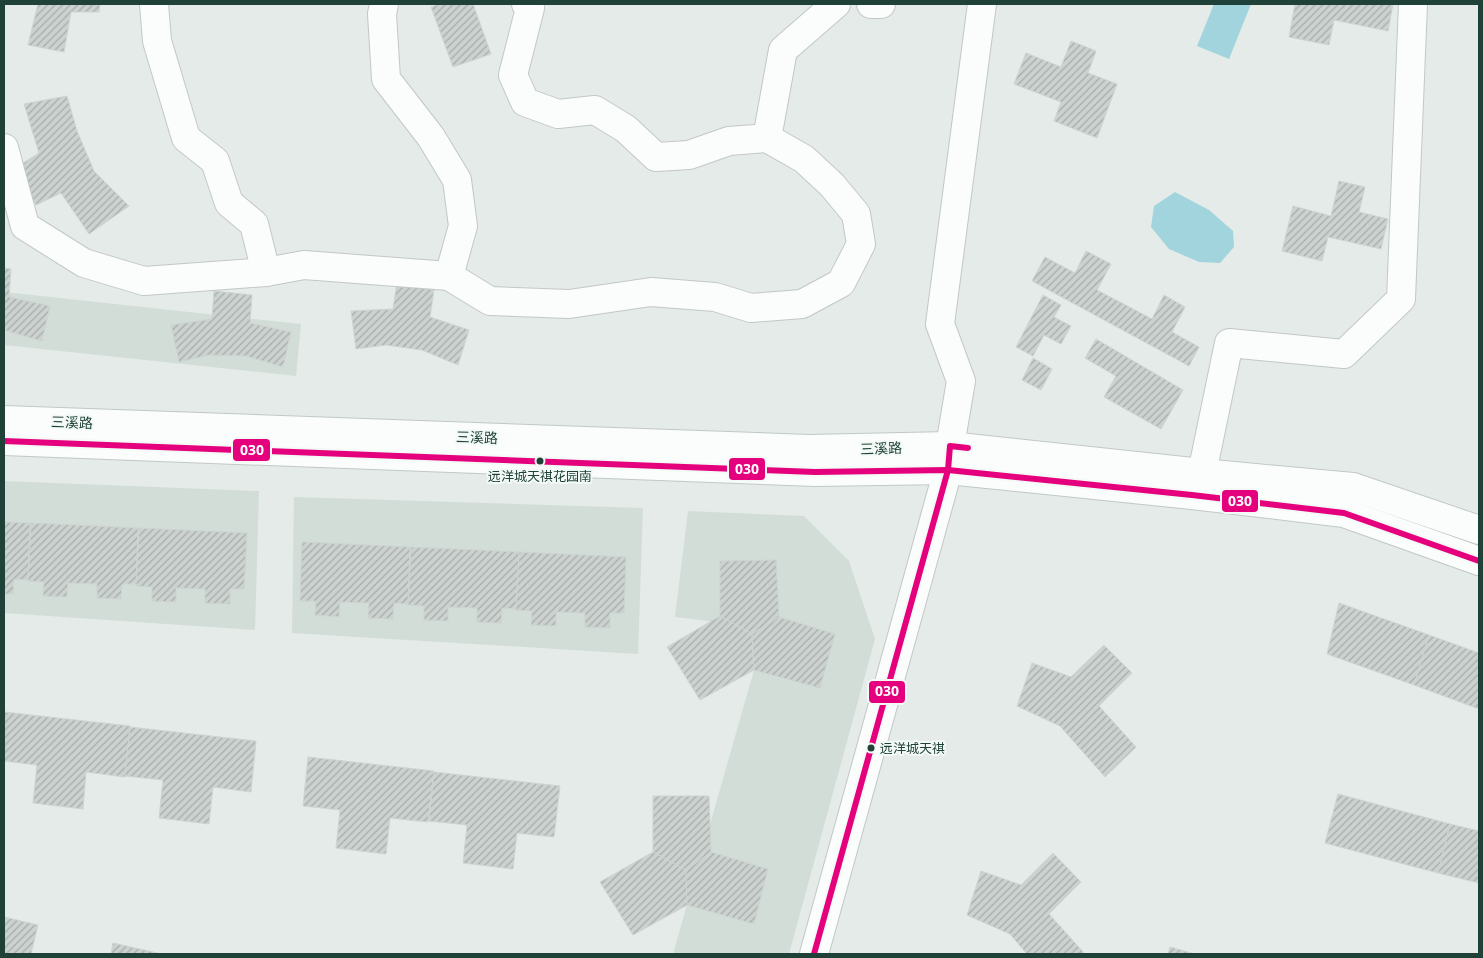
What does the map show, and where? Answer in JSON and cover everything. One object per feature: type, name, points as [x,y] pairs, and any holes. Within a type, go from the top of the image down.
[{"type":"street","points":[[154,4],[157,41],[186,138],[215,161],[229,203],[254,224],[266,272]]},
{"type":"street","points":[[384,4],[382,14],[386,79],[431,137],[457,180],[463,226],[449,276]]},
{"type":"street","points":[[4,148],[25,226],[84,264],[144,281],[266,272],[304,265],[449,276],[490,301],[569,304],[651,292],[715,297],[752,308],[802,304],[841,283],[862,244],[856,214],[832,186],[804,159],[767,138],[729,141],[689,155],[656,157],[626,129],[594,110],[558,114],[525,102],[513,75],[530,8],[526,4]]},
{"type":"street","points":[[767,138],[783,50],[836,4]]},
{"type":"street","points":[[871,4],[881,4]]},
{"type":"street","points":[[814,954],[949,458],[961,381],[940,324],[982,4]]},
{"type":"street","points":[[1413,4],[1401,299],[1344,354],[1229,343],[1197,484],[1353,487],[1479,530]]},
{"type":"street","name":"三溪路","points":[[4,420],[809,450],[949,458],[1197,484],[1344,513],[1479,560]]},
{"type":"street","name":"三溪路","points":[[4,441],[815,472],[949,458]]},
{"type":"shaded area","points":[[4,292],[301,324],[296,376],[4,345]]},
{"type":"shaded area","points":[[4,481],[259,491],[255,630],[4,613]]},
{"type":"shaded area","points":[[294,497],[643,508],[638,654],[292,633]]},
{"type":"shaded area","points":[[688,511],[804,516],[849,561],[875,639],[789,954],[673,954],[766,628],[675,617]]},
{"type":"water","points":[[1214,4],[1251,4],[1229,59],[1197,46]]},
{"type":"water","points":[[1175,192],[1209,210],[1233,231],[1234,247],[1220,263],[1199,262],[1169,249],[1151,227],[1154,206]]},
{"type":"building","points":[[38,4],[100,4],[99,12],[71,12],[64,52],[28,45]]},
{"type":"building","points":[[440,4],[473,4],[491,54],[453,67],[431,7]]},
{"type":"building","points":[[1295,4],[1393,4],[1388,31],[1334,20],[1329,45],[1289,37]]},
{"type":"building","points":[[1071,41],[1096,51],[1088,73],[1117,84],[1097,138],[1054,121],[1061,102],[1014,84],[1026,53],[1061,67]]},
{"type":"building","points":[[67,96],[77,131],[94,171],[129,206],[89,234],[61,193],[36,205],[17,167],[39,153],[24,104]]},
{"type":"building","points":[[1339,181],[1365,187],[1359,212],[1388,219],[1381,249],[1328,237],[1322,261],[1282,251],[1293,206],[1331,216]]},
{"type":"building","points":[[1086,251],[1111,264],[1097,290],[1152,319],[1164,295],[1185,307],[1172,332],[1199,347],[1189,366],[1032,281],[1045,257],[1075,273]]},
{"type":"building","points":[[4,268],[11,269],[9,297],[50,306],[42,341],[4,330]]},
{"type":"building","points":[[397,282],[434,290],[430,317],[469,330],[458,365],[422,350],[386,345],[356,349],[351,311],[393,309]]},
{"type":"building","points":[[214,291],[252,295],[250,323],[291,332],[283,367],[246,356],[209,355],[179,362],[171,325],[212,319]]},
{"type":"building","points":[[1043,295],[1061,305],[1054,317],[1071,326],[1061,344],[1044,335],[1033,356],[1016,347]]},
{"type":"building","points":[[1096,339],[1183,390],[1161,429],[1104,397],[1116,376],[1085,358]]},
{"type":"building","points":[[1033,358],[1052,369],[1041,390],[1022,380]]},
{"type":"building","points":[[4,522],[30,523],[28,580],[14,579],[13,594],[4,594]]},
{"type":"building","points":[[31,523],[138,528],[136,584],[122,584],[121,599],[97,598],[97,584],[68,583],[67,597],[43,596],[44,582],[28,581]]},
{"type":"building","points":[[139,528],[247,533],[244,589],[230,589],[230,604],[205,603],[205,589],[176,588],[176,602],[152,601],[152,587],[136,586]]},
{"type":"building","points":[[302,542],[410,547],[408,604],[394,603],[393,619],[368,618],[369,603],[340,602],[339,617],[315,615],[316,601],[300,601]]},
{"type":"building","points":[[411,547],[519,552],[516,609],[502,608],[501,623],[477,622],[477,608],[448,607],[448,621],[424,620],[424,606],[408,605]]},
{"type":"building","points":[[519,552],[626,557],[624,613],[610,613],[610,628],[585,627],[585,613],[556,612],[556,626],[531,625],[532,611],[516,610]]},
{"type":"building","points":[[776,560],[779,617],[752,634],[720,616],[720,561]]},
{"type":"building","points":[[1339,603],[1429,635],[1414,685],[1327,654]]},
{"type":"building","points":[[720,616],[752,634],[754,670],[700,700],[667,647]]},
{"type":"building","points":[[779,617],[835,634],[820,688],[754,670],[752,634]]},
{"type":"building","points":[[1429,635],[1479,653],[1479,709],[1414,685]]},
{"type":"building","points":[[1104,645],[1132,673],[1099,706],[1136,747],[1105,777],[1060,726],[1017,706],[1032,663],[1071,677]]},
{"type":"building","points":[[4,712],[130,726],[125,777],[86,772],[83,809],[33,803],[37,765],[4,761]]},
{"type":"building","points":[[130,727],[256,741],[251,792],[213,787],[209,824],[159,818],[163,780],[125,776]]},
{"type":"building","points":[[308,757],[434,771],[428,822],[390,818],[386,854],[336,848],[340,810],[303,806]]},
{"type":"building","points":[[434,772],[560,786],[554,837],[517,833],[513,869],[463,863],[467,825],[429,821]]},
{"type":"building","points":[[1338,794],[1450,824],[1438,873],[1325,843]]},
{"type":"building","points":[[653,796],[709,796],[711,852],[686,870],[653,852]]},
{"type":"building","points":[[1450,824],[1479,831],[1479,883],[1438,873]]},
{"type":"building","points":[[653,852],[686,870],[687,905],[633,935],[600,882]]},
{"type":"building","points":[[711,852],[768,869],[754,924],[687,905],[686,870]]},
{"type":"building","points":[[1053,853],[1081,882],[1049,914],[1085,954],[1027,954],[1010,934],[967,915],[981,871],[1021,885]]},
{"type":"building","points":[[4,917],[38,925],[31,954],[4,954]]},
{"type":"building","points":[[113,943],[162,954],[111,954]]},
{"type":"building","points":[[1170,947],[1195,954],[1168,954]]},
{"type":"transit line","name":"030","points":[[4,441],[815,472],[948,470],[1344,513],[1479,561]]},
{"type":"transit line","name":"030","points":[[814,954],[948,470],[950,446],[968,448]]},
{"type":"place","name":"远洋城天祺花园南","points":[[540,461]]},
{"type":"place","name":"远洋城天祺","points":[[871,748]]}]
